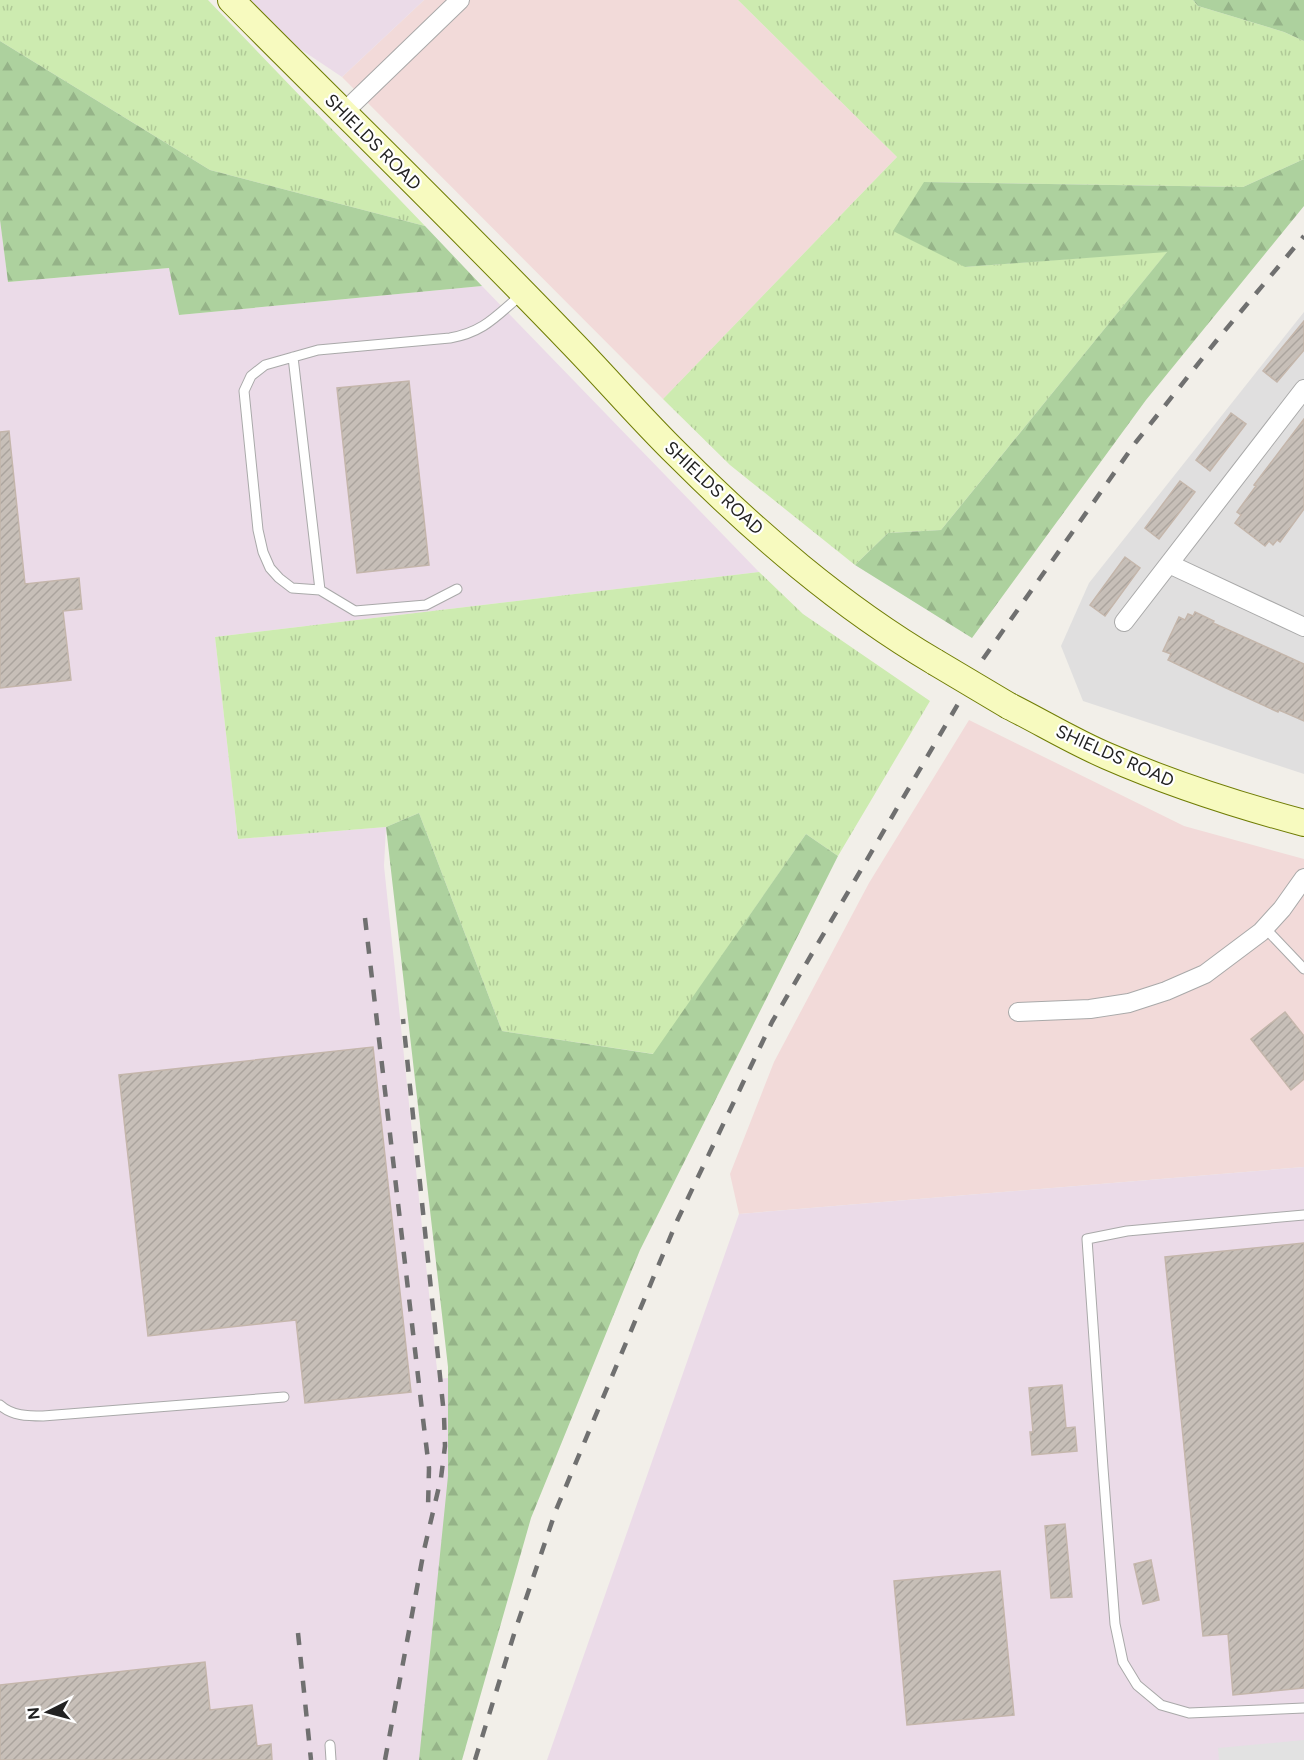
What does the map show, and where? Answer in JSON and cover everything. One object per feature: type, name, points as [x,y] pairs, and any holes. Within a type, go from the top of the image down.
[{"type":"street","name":"SHIELDS ROAD","points":[[231,0],[523,293],[677,455],[743,517],[855,611],[1009,706],[1106,756],[1180,785],[1304,823]]},
{"type":"street","points":[[343,113],[460,0]]},
{"type":"street","points":[[1124,622],[1304,389]]},
{"type":"street","points":[[1169,564],[1304,627]]},
{"type":"street","points":[[1018,1012],[1090,1009],[1129,1003],[1166,991],[1205,974],[1265,928],[1304,878]]},
{"type":"lane","points":[[458,589],[426,605],[356,611],[320,590],[292,588],[279,578],[270,568],[263,552],[258,530],[244,390],[251,376],[265,365],[318,350],[466,335],[486,325],[523,293]]},
{"type":"lane","points":[[293,357],[320,590]]},
{"type":"lane","points":[[1265,928],[1303,966]]},
{"type":"lane","points":[[1304,1215],[1126,1231],[1087,1239],[1114,1613],[1123,1662],[1137,1685],[1161,1704],[1189,1713],[1304,1708]]},
{"type":"lane","points":[[0,1405],[22,1416],[43,1416],[284,1396]]},
{"type":"lane","points":[[330,1745],[331,1760]]},
{"type":"shaded area","points":[[231,0],[424,0],[342,77],[239,8]]},
{"type":"shaded area","points":[[424,0],[738,0],[897,157],[663,399],[342,77]]},
{"type":"shaded area","points":[[0,220],[8,282],[170,268],[179,315],[482,286],[759,572],[215,637],[238,839],[386,827],[384,866],[438,1379],[541,1369],[425,1760],[0,1760]]},
{"type":"shaded area","points":[[1304,312],[1304,774],[1083,701],[1061,646],[1089,583]]},
{"type":"shaded area","points":[[969,720],[1184,826],[1304,859],[1304,1167],[739,1214],[730,1174],[774,1062],[869,883]]},
{"type":"shaded area","points":[[1304,1167],[1304,1760],[547,1760],[739,1214]]},
{"type":"shaded area","points":[[1304,1740],[1304,1760],[1219,1760],[1218,1748]]},
{"type":"green space","points":[[0,0],[208,0],[425,226],[210,170],[0,41]]},
{"type":"green space","points":[[738,0],[1193,0],[1198,6],[1284,32],[1304,41],[1304,159],[1243,187],[924,182],[965,267],[1168,251],[941,530],[888,533],[855,565],[730,465],[663,399],[897,157]]},
{"type":"green space","points":[[1193,0],[1304,0],[1304,41],[1284,32],[1198,6]]},
{"type":"green space","points":[[0,41],[210,170],[425,226],[482,286],[179,315],[169,268],[8,282],[0,220]]},
{"type":"green space","points":[[1304,159],[1304,206],[1146,400],[972,638],[855,565],[888,533],[941,530],[1167,252],[965,267],[893,231],[924,182],[1243,187]]},
{"type":"green space","points":[[759,572],[803,614],[930,701],[838,856],[806,834],[654,1054],[502,1031],[419,813],[386,827],[238,839],[215,637]]},
{"type":"green space","points":[[419,813],[502,1031],[653,1054],[806,834],[838,856],[640,1250],[531,1518],[462,1760],[419,1760],[448,1476],[448,1367],[386,827]]},
{"type":"building","points":[[1304,321],[1304,350],[1277,382],[1263,371]]},
{"type":"building","points":[[409,381],[429,565],[357,573],[337,388]]},
{"type":"building","points":[[1231,413],[1246,424],[1210,471],[1196,460]]},
{"type":"building","points":[[1304,419],[1304,509],[1280,542],[1277,540],[1273,545],[1269,541],[1265,546],[1235,523],[1241,515],[1237,512],[1256,486],[1254,485]]},
{"type":"building","points":[[9,431],[25,584],[79,578],[82,609],[63,611],[71,680],[0,688],[0,432]]},
{"type":"building","points":[[1180,481],[1195,492],[1159,539],[1145,528]]},
{"type":"building","points":[[1125,557],[1140,568],[1105,616],[1090,605]]},
{"type":"building","points":[[1195,612],[1214,621],[1213,623],[1304,664],[1304,721],[1279,710],[1278,712],[1168,660],[1171,654],[1163,651],[1179,617],[1185,620],[1188,614],[1193,616]]},
{"type":"building","points":[[1285,1012],[1304,1036],[1304,1079],[1291,1090],[1251,1039]]},
{"type":"building","points":[[373,1047],[411,1392],[305,1403],[296,1320],[148,1336],[119,1075]]},
{"type":"building","points":[[1304,1243],[1304,1688],[1233,1695],[1228,1634],[1203,1636],[1165,1257]]},
{"type":"building","points":[[1062,1385],[1066,1428],[1075,1427],[1077,1451],[1032,1455],[1030,1432],[1033,1432],[1029,1388]]},
{"type":"building","points":[[1065,1524],[1072,1597],[1051,1598],[1045,1526]]},
{"type":"building","points":[[1151,1560],[1159,1600],[1143,1604],[1134,1564]]},
{"type":"building","points":[[1000,1571],[1014,1715],[907,1725],[894,1581]]},
{"type":"building","points":[[205,1662],[210,1710],[252,1705],[257,1746],[271,1744],[272,1760],[0,1760],[0,1685]]},
{"type":"railway","points":[[983,659],[1136,442],[1304,236]]},
{"type":"railway","points":[[475,1760],[556,1510],[677,1221],[772,1022],[958,704]]},
{"type":"railway","points":[[365,918],[429,1468],[428,1508]]},
{"type":"railway","points":[[385,1760],[424,1550],[441,1478],[445,1446],[444,1415],[403,1019]]},
{"type":"railway","points":[[298,1633],[311,1760]]}]
